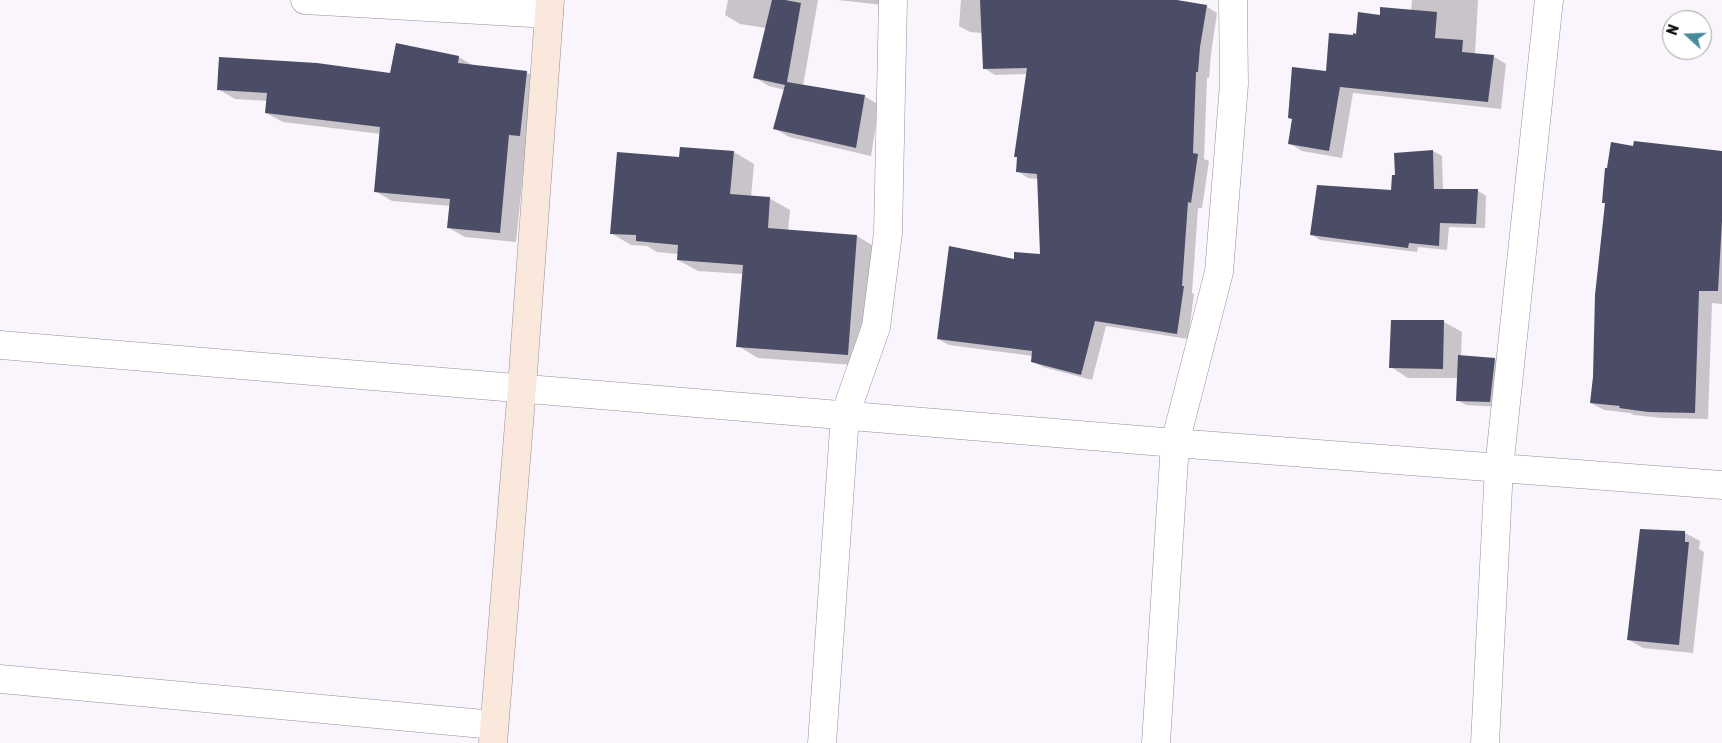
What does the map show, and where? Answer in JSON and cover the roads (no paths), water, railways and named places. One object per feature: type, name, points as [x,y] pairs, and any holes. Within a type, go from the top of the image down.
[{"type":"street","points":[[0,679],[493,734],[522,387],[550,7],[305,0]]},
{"type":"street","points":[[822,743],[845,415],[876,327],[888,233],[893,0]]},
{"type":"street","points":[[1156,743],[1175,443],[1219,272],[1234,84],[1233,0]]},
{"type":"street","points":[[1486,743],[1499,468],[1549,0]]},
{"type":"street","points":[[0,345],[522,387],[1175,443],[1722,485]]}]
